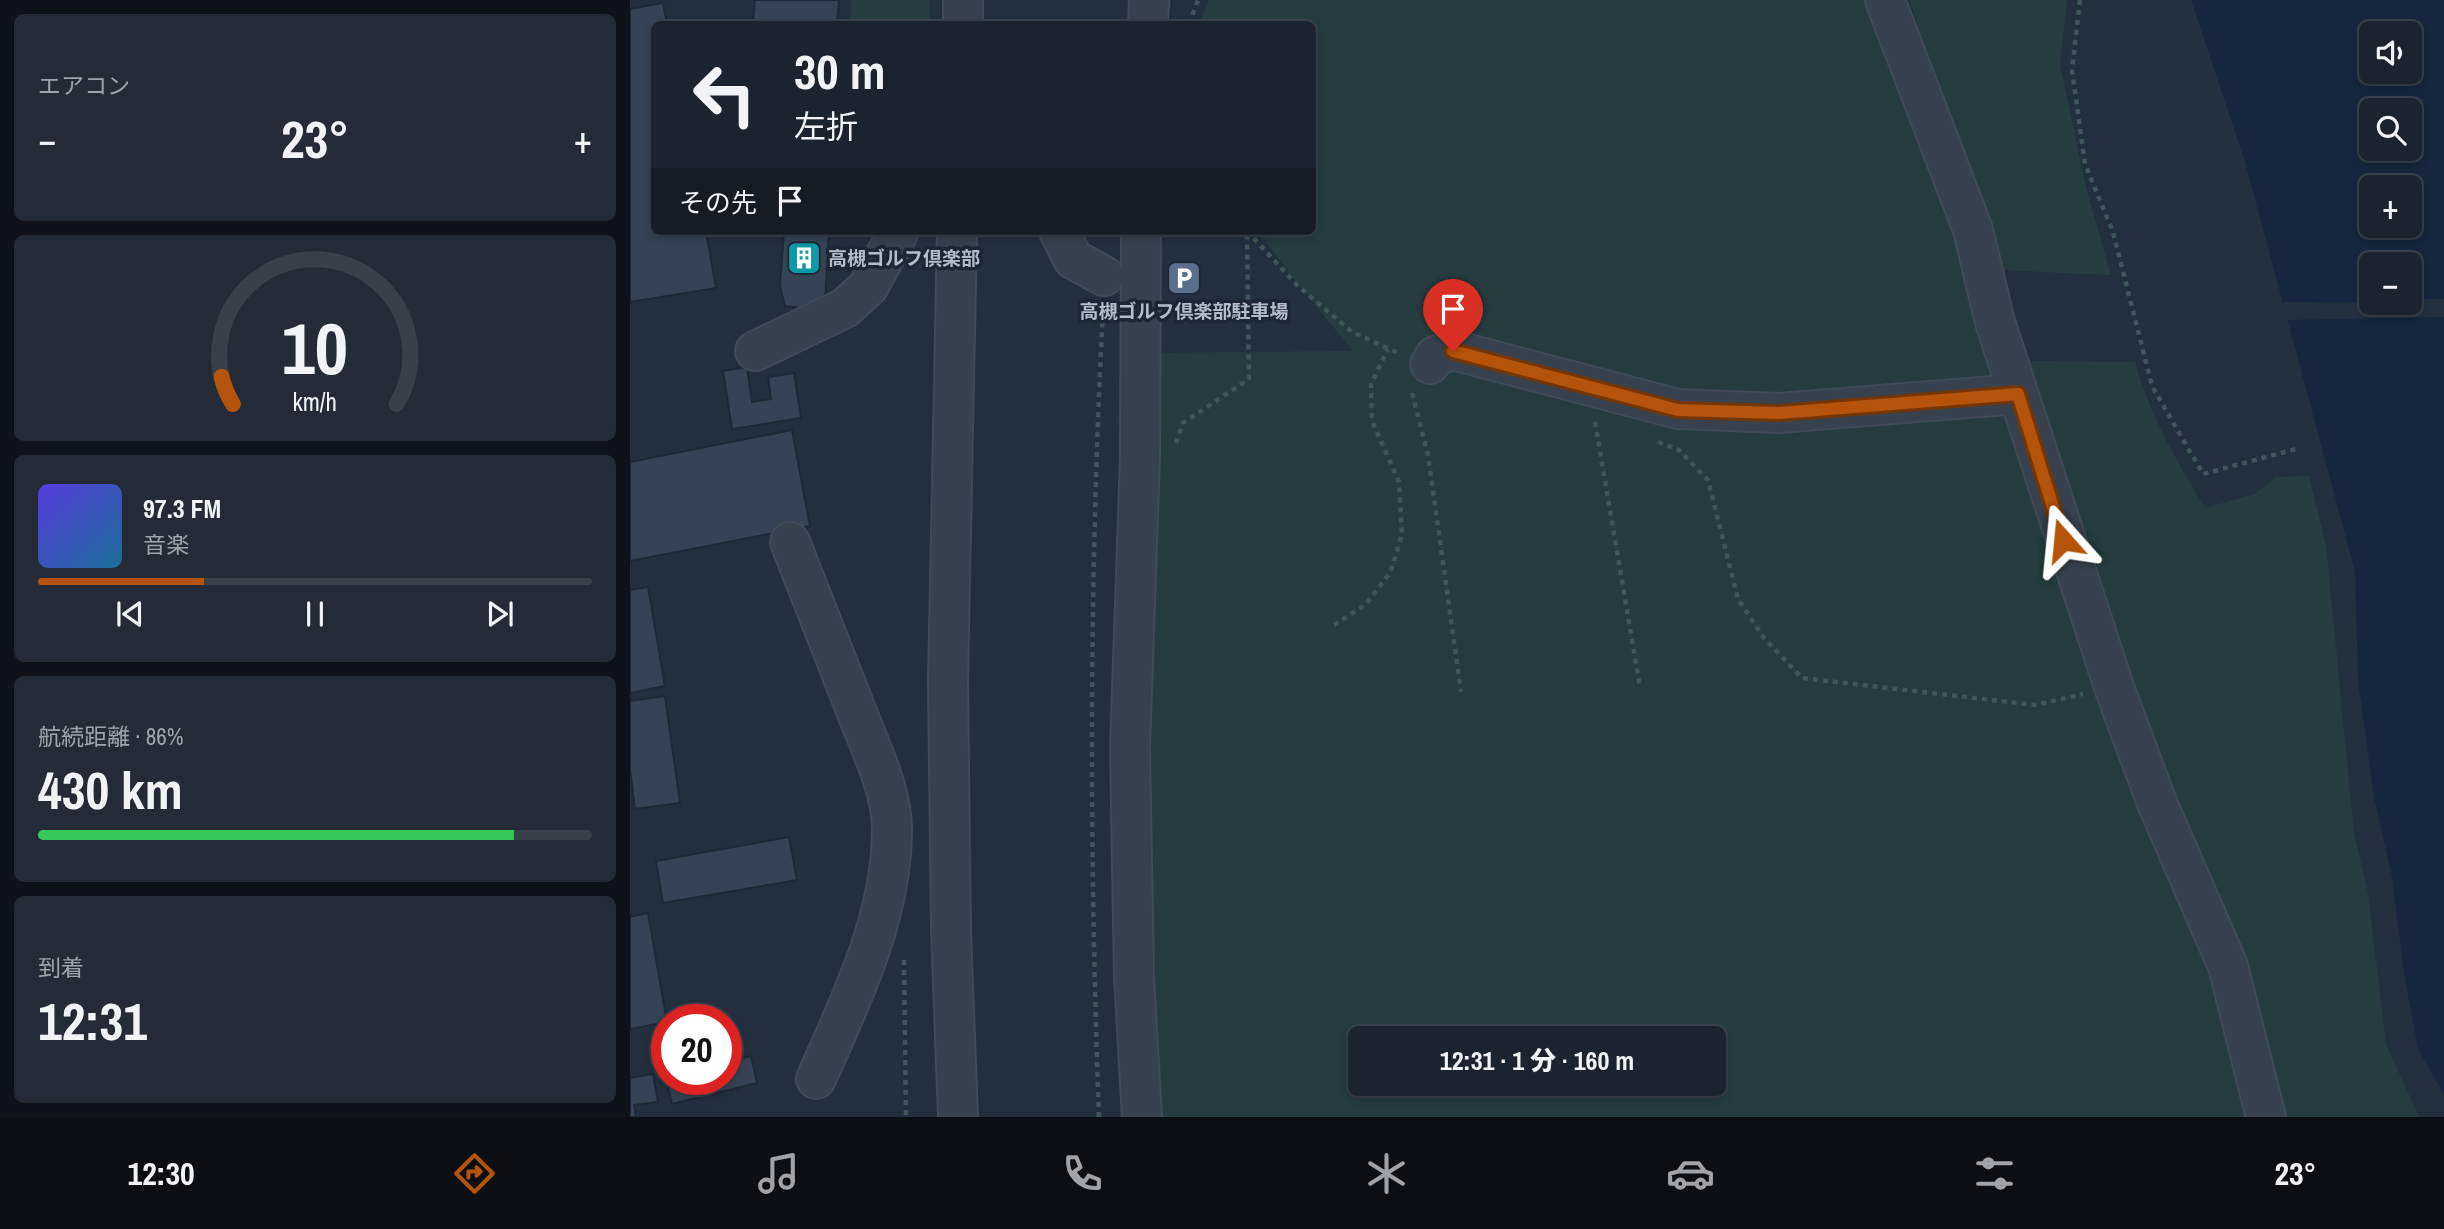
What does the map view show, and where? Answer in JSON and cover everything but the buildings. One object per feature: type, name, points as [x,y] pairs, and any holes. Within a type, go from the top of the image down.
[{"type":"street","points":[[962,21],[963,0]]},
{"type":"street","points":[[1147,21],[1149,0]]},
{"type":"street","points":[[1885,0],[1973,230],[1995,322],[2114,687],[2157,803],[2228,967],[2266,1117]]},
{"type":"street","points":[[754,352],[845,308],[868,287],[897,235]]},
{"type":"street","points":[[957,235],[948,681],[951,930],[958,1117]]},
{"type":"street","points":[[1061,235],[1073,259],[1104,276]]},
{"type":"street","points":[[1141,235],[1140,457],[1130,748],[1134,978],[1142,1117]]},
{"type":"street","points":[[1412,371],[1434,356],[1453,351],[1678,410],[1779,413],[2018,394]]},
{"type":"street","points":[[790,542],[868,742],[889,802],[893,829],[887,891],[855,990],[816,1079]]},
{"type":"street","points":[[893,829],[951,828]]},
{"type":"path","points":[[1190,21],[1198,0]]},
{"type":"path","points":[[2080,0],[2072,70],[2085,164],[2113,232],[2152,386],[2203,474],[2296,449]]},
{"type":"path","points":[[1175,445],[1183,423],[1249,379],[1247,235]]},
{"type":"path","points":[[1250,235],[1297,285],[1352,332],[1388,349],[1412,371],[1428,455],[1461,692]]},
{"type":"path","points":[[1388,349],[1412,371]]},
{"type":"path","points":[[1334,625],[1364,605],[1390,573],[1402,535],[1399,482],[1373,421],[1371,384],[1388,349]]},
{"type":"path","points":[[1606,422],[1594,417],[1640,687]]},
{"type":"path","points":[[1655,440],[1679,450],[1708,480],[1738,599],[1764,638],[1802,678],[2035,705],[2114,687]]},
{"type":"path","points":[[904,947],[906,1117]]},
{"type":"green space","points":[[851,0],[929,0],[930,21],[850,21]]},
{"type":"green space","points":[[1209,0],[1870,0],[1937,159],[2190,901],[2255,1117],[1120,1117],[1116,678],[1124,353],[1353,351],[1287,271],[1262,235],[1316,235],[1316,21],[1200,21]]},
{"type":"green space","points":[[1909,0],[2067,0],[2060,65],[2087,191],[2111,275],[2000,270]]},
{"type":"green space","points":[[2019,361],[2135,362],[2156,418],[2205,508],[2255,494],[2276,477],[2309,476],[2326,545],[2354,833],[2368,893],[2386,1044],[2419,1117],[2275,1117]]},
{"type":"water","points":[[2191,0],[2444,0],[2444,1094],[2418,1049],[2404,973],[2392,877],[2374,797],[2358,681],[2355,571],[2245,162]]},
{"type":"pier","points":[[2422,299],[2444,299],[2444,317],[2286,320],[2282,302],[2359,303],[2359,315],[2422,315]]},
{"type":"place","name":"高槻ゴルフ倶楽部","points":[[804,258]]},
{"type":"place","name":"高槻ゴルフ倶楽部駐車場","points":[[1184,278]]},
{"type":"route","points":[[1453,351],[1678,410],[1779,413],[2018,394],[2063,540]]}]
